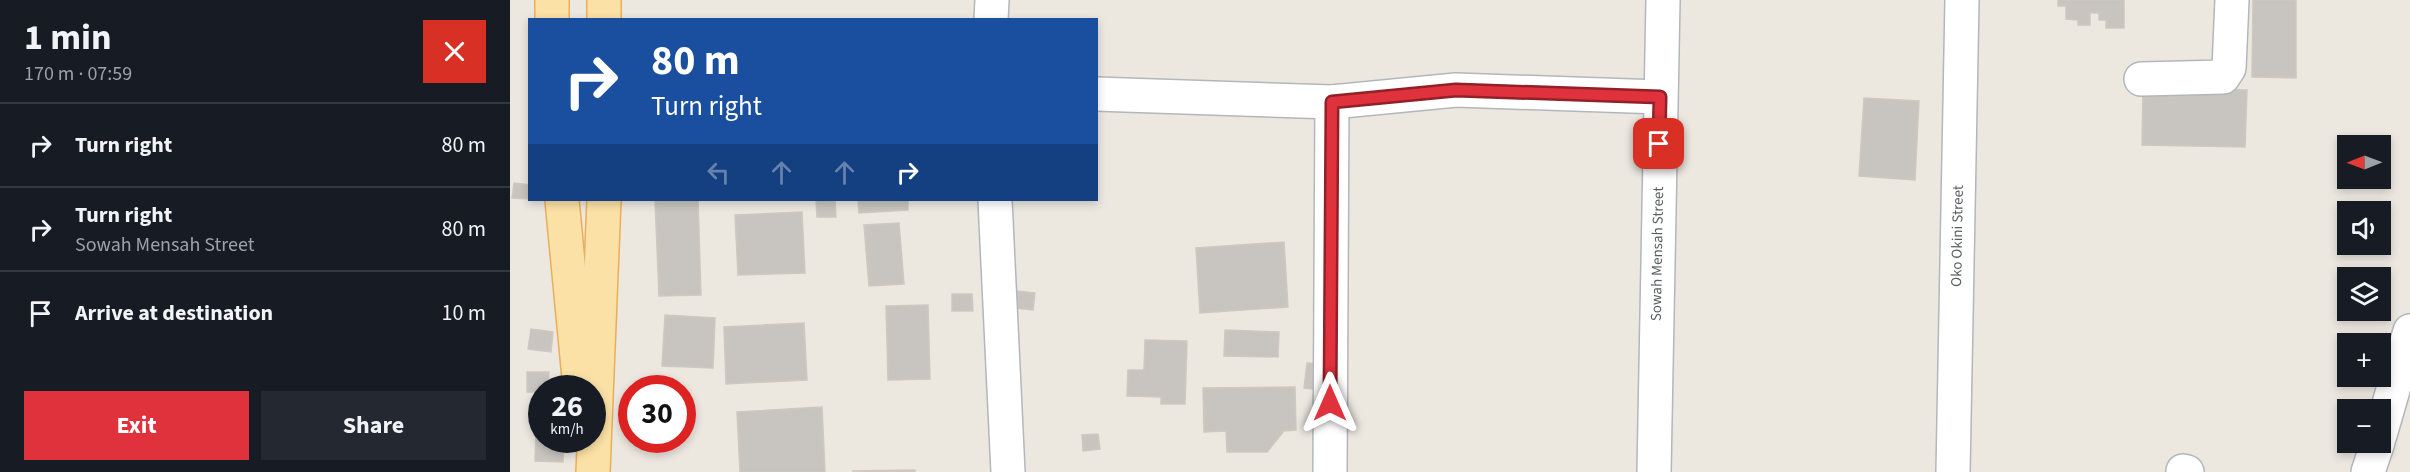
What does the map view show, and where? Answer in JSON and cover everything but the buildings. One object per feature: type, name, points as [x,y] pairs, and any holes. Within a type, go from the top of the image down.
[{"type":"main road","points":[[552,0],[552,18]]},
{"type":"main road","points":[[604,0],[604,18]]},
{"type":"main road","points":[[562,201],[579,375]]},
{"type":"main road","points":[[593,472],[604,201]]},
{"type":"main road","points":[[586,453],[588,472]]},
{"type":"street","points":[[991,18],[992,0]]},
{"type":"street","name":"Sowah Mensah Street","points":[[1654,472],[1663,0]]},
{"type":"street","name":"Oko Okini Street","points":[[1953,472],[1962,0]]},
{"type":"street","points":[[2141,79],[2223,77],[2229,68],[2232,0]]},
{"type":"street","points":[[1098,94],[1332,102],[1456,90],[1660,97]]},
{"type":"street","points":[[1330,472],[1332,102]]},
{"type":"street","points":[[995,201],[1008,472]]},
{"type":"street","points":[[2390,399],[2410,331]]},
{"type":"street","points":[[2368,472],[2374,453]]},
{"type":"route","points":[[1330,403],[1332,102],[1456,90],[1660,97],[1659,144]]}]
